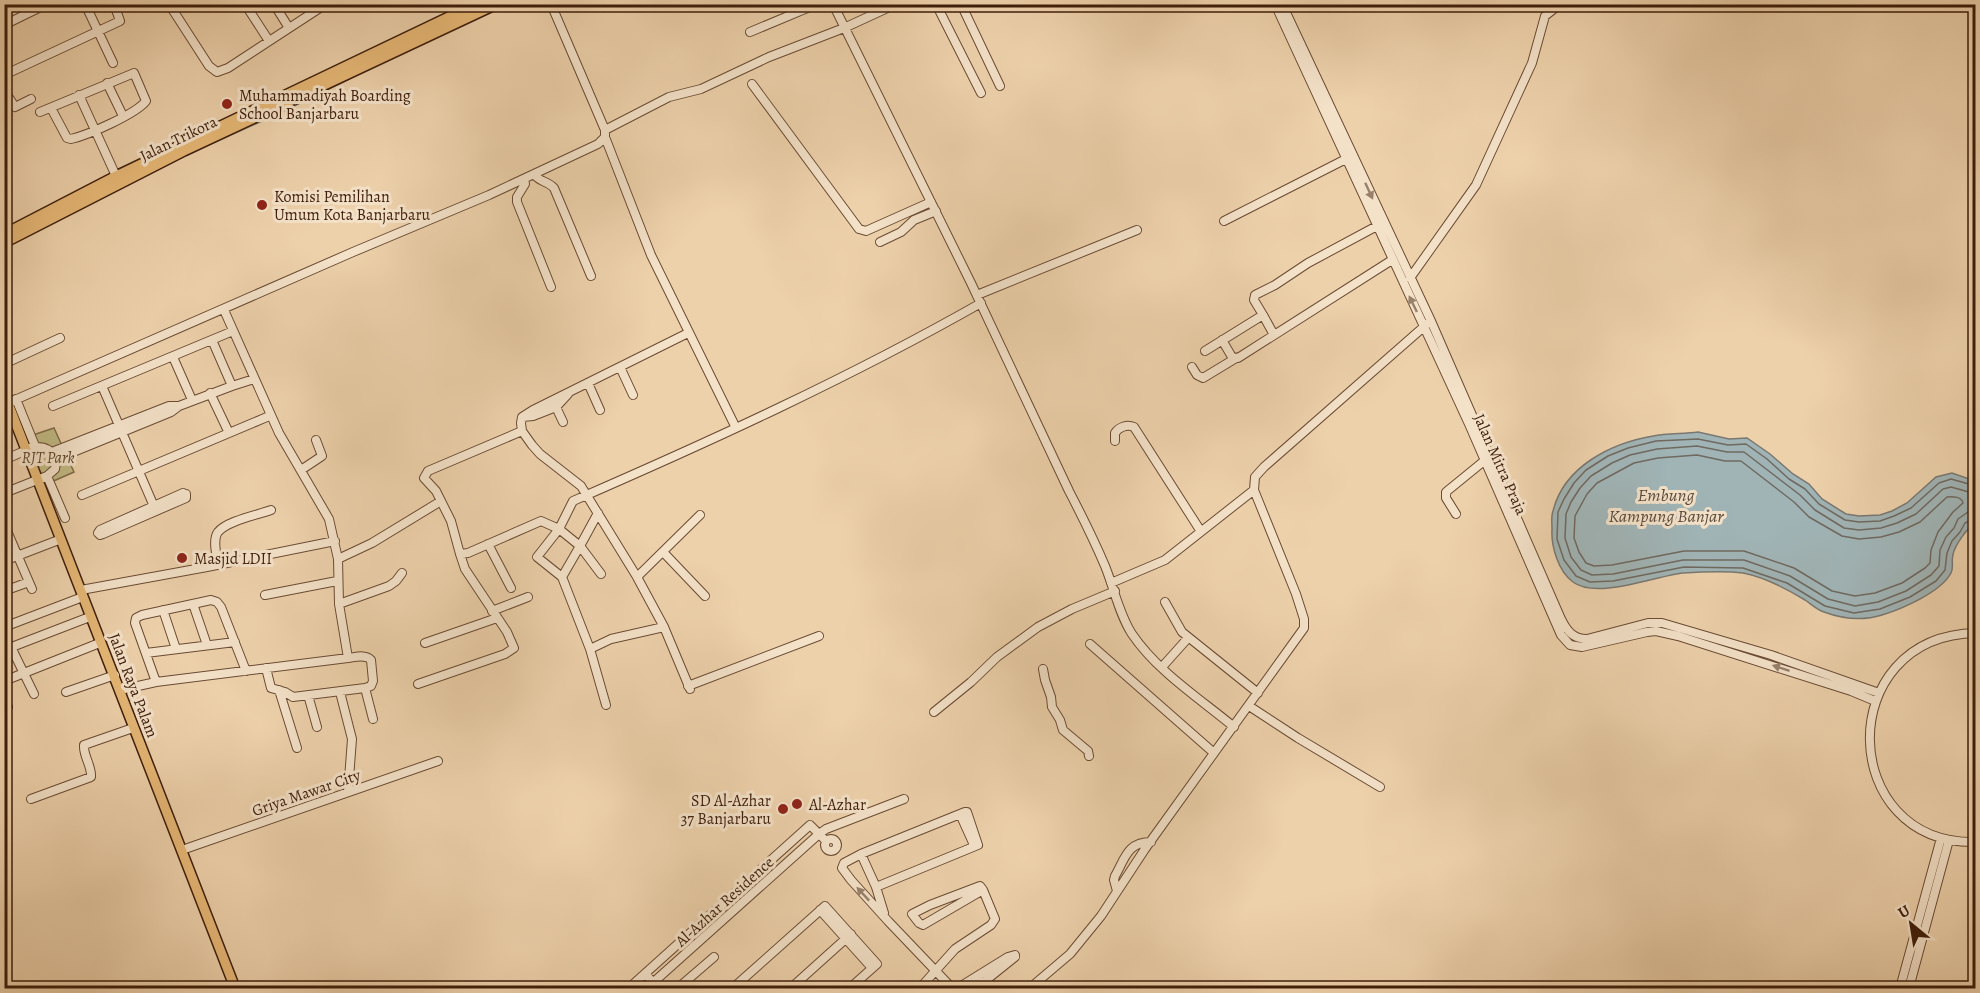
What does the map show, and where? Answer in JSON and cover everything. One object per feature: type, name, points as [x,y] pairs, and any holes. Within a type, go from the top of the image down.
[{"type":"main road","points":[[452,4],[457,14]]},
{"type":"main road","name":"Jalan Trikora","points":[[4,234],[116,176],[496,4]]},
{"type":"main road","name":"Jalan Trikora","points":[[4,243],[473,5]]},
{"type":"main road","name":"Jalan Raya Palam","points":[[4,393],[40,479],[97,644],[120,690],[130,729],[229,988]]},
{"type":"main road","name":"Jalan Raya Palam","points":[[40,479],[56,541],[113,676],[235,988]]},
{"type":"street","points":[[4,25],[47,4]]},
{"type":"street","points":[[4,75],[120,21],[114,4]]},
{"type":"street","points":[[169,4],[214,71],[224,71],[326,4]]},
{"type":"street","points":[[245,4],[269,41]]},
{"type":"street","points":[[274,4],[289,28]]},
{"type":"street","points":[[551,4],[605,134],[651,255],[736,428]]},
{"type":"street","points":[[750,32],[817,4]]},
{"type":"street","points":[[833,4],[981,303],[1086,524],[1131,632],[1162,668],[1234,727]]},
{"type":"street","points":[[10,403],[524,179],[598,144],[605,134],[669,97],[701,89],[769,57],[844,28],[896,4]]},
{"type":"street","points":[[936,4],[981,93]]},
{"type":"street","points":[[960,4],[1000,86]]},
{"type":"street","name":"Jalan Mitra Praja","points":[[1275,4],[1392,260],[1427,324],[1565,627],[1574,637],[1587,639],[1648,623],[1662,623],[1771,655],[1879,693]]},
{"type":"street","name":"Jalan Mitra Praja","points":[[1282,4],[1410,278],[1484,460],[1560,635],[1570,645],[1582,647],[1647,632],[1667,633],[1748,657],[1875,701]]},
{"type":"street","points":[[1410,278],[1476,185],[1532,63],[1545,16],[1560,4]]},
{"type":"street","points":[[87,8],[113,63]]},
{"type":"street","points":[[40,112],[134,73],[146,101],[143,105],[95,130],[69,139],[64,134],[51,108]]},
{"type":"street","points":[[107,83],[123,116]]},
{"type":"street","points":[[752,84],[859,229],[866,231],[931,202]]},
{"type":"street","points":[[5,93],[11,109],[30,99]]},
{"type":"street","points":[[79,95],[116,176]]},
{"type":"street","points":[[1224,221],[1346,159]]},
{"type":"street","points":[[534,174],[538,179],[549,183],[554,188],[591,276]]},
{"type":"street","points":[[524,179],[525,183],[517,197],[517,202],[551,287]]},
{"type":"street","points":[[880,242],[901,232],[914,220],[936,211]]},
{"type":"street","points":[[1274,335],[1254,300],[1255,296],[1308,263],[1377,226]]},
{"type":"street","points":[[977,295],[1137,230]]},
{"type":"street","points":[[1192,367],[1197,375],[1203,378],[1392,260]]},
{"type":"street","points":[[606,705],[590,649],[562,577],[537,558],[559,529],[573,501],[850,374],[981,303]]},
{"type":"street","points":[[224,310],[279,433],[329,519],[338,559],[339,604],[348,658]]},
{"type":"street","points":[[1205,351],[1263,315]]},
{"type":"street","points":[[1030,988],[1077,946],[1101,916],[1151,842],[1302,632],[1305,622],[1254,490],[1255,477],[1427,324]]},
{"type":"street","points":[[53,406],[233,331]]},
{"type":"street","points":[[688,333],[533,410],[522,417],[520,423],[522,431],[540,454],[566,475],[579,482],[637,577],[664,627],[689,687],[819,636]]},
{"type":"street","points":[[4,364],[60,338]]},
{"type":"street","points":[[212,340],[232,386]]},
{"type":"street","points":[[1222,340],[1236,358]]},
{"type":"street","points":[[173,357],[192,400]]},
{"type":"street","points":[[620,367],[633,395]]},
{"type":"street","points":[[54,456],[169,406],[179,406],[254,379]]},
{"type":"street","points":[[588,383],[600,410]]},
{"type":"street","points":[[102,386],[155,508]]},
{"type":"street","points":[[210,393],[229,433]]},
{"type":"street","points":[[522,417],[533,416],[556,407],[569,393]]},
{"type":"street","points":[[556,407],[563,422]]},
{"type":"street","points":[[82,495],[267,417]]},
{"type":"street","points":[[1115,441],[1115,434],[1119,429],[1127,425],[1134,427],[1200,530]]},
{"type":"street","points":[[418,684],[513,650],[511,639],[465,569],[451,520],[433,488],[425,480],[425,474],[522,431]]},
{"type":"street","points":[[300,470],[322,456],[316,440]]},
{"type":"street","points":[[4,460],[28,449],[47,448],[54,456],[55,469],[40,479],[4,493]]},
{"type":"street","points":[[1456,514],[1446,498],[1446,492],[1484,460]]},
{"type":"street","points":[[40,479],[65,518]]},
{"type":"street","points":[[934,712],[997,657],[1038,627],[1165,560],[1200,530],[1254,490]]},
{"type":"street","points":[[338,559],[372,543],[441,501]]},
{"type":"street","points":[[155,508],[101,535],[98,533],[100,530],[155,508]]},
{"type":"street","points":[[218,565],[216,540],[218,532],[230,524],[271,510]]},
{"type":"street","points":[[562,577],[598,513]]},
{"type":"street","points":[[637,577],[700,515]]},
{"type":"street","points":[[460,554],[468,553],[536,521],[541,521],[559,529],[580,546],[601,573]]},
{"type":"street","points":[[4,524],[30,585],[4,591]]},
{"type":"street","points":[[4,561],[56,541]]},
{"type":"street","points":[[4,627],[80,594],[335,541]]},
{"type":"street","points":[[488,544],[511,588]]},
{"type":"street","points":[[664,552],[705,596]]},
{"type":"street","points":[[339,604],[389,586],[402,573]]},
{"type":"street","points":[[266,595],[337,581]]},
{"type":"street","points":[[425,644],[495,615],[528,597]]},
{"type":"street","points":[[156,682],[135,623],[136,618],[211,600],[217,602],[246,671]]},
{"type":"street","points":[[1165,602],[1178,627],[1188,638],[1258,693]]},
{"type":"street","points":[[193,603],[207,645]]},
{"type":"street","points":[[163,610],[176,649]]},
{"type":"street","points":[[34,694],[8,648],[87,618]]},
{"type":"street","points":[[590,649],[611,639],[664,627]]},
{"type":"street","points":[[1976,633],[1948,636],[1920,648],[1892,672],[1875,701],[1869,732],[1871,762],[1879,784],[1902,815],[1920,828],[1945,839],[1976,842]]},
{"type":"street","points":[[1162,668],[1188,638]]},
{"type":"street","points":[[146,653],[235,642]]},
{"type":"street","points":[[4,681],[97,644]]},
{"type":"street","points":[[1090,644],[1214,753]]},
{"type":"street","points":[[120,690],[156,682],[266,668],[364,656],[371,660],[373,681],[370,687],[365,688],[291,696],[270,687],[266,668]]},
{"type":"street","points":[[1043,669],[1052,707],[1063,730],[1088,752],[1089,756]]},
{"type":"street","points":[[66,692],[113,676]]},
{"type":"street","points":[[365,688],[374,719]]},
{"type":"street","points":[[279,690],[297,748]]},
{"type":"street","points":[[340,692],[352,739],[348,792]]},
{"type":"street","points":[[308,695],[317,727]]},
{"type":"street","points":[[1249,706],[1380,787]]},
{"type":"street","points":[[31,800],[91,777],[84,745],[130,729]]},
{"type":"street","name":"Griya Mawar City","points":[[182,850],[438,761]]},
{"type":"street","name":"Al-Azhar Residence","points":[[653,986],[819,834],[826,829],[904,799]]},
{"type":"street","points":[[876,887],[978,844],[968,813],[965,812],[861,854],[844,863],[842,868],[885,918],[952,988]]},
{"type":"street","name":"Al-Azhar Residence","points":[[634,987],[645,974],[810,825],[819,834]]},
{"type":"street","points":[[819,834],[826,841],[826,849],[835,850],[844,863]]},
{"type":"street","points":[[1900,988],[1945,839]]},
{"type":"street","points":[[1909,988],[1945,839]]},
{"type":"street","points":[[1117,891],[1114,883],[1115,876],[1129,850],[1141,842],[1151,842]]},
{"type":"street","points":[[861,854],[876,887],[885,918]]},
{"type":"street","points":[[912,988],[921,986],[955,949],[995,921],[983,890],[980,886],[930,905],[911,915],[923,925],[983,890]]},
{"type":"street","points":[[733,988],[820,910],[878,964],[850,988]]},
{"type":"street","points":[[791,988],[848,937]]},
{"type":"street","points":[[958,988],[1015,955],[1010,962],[985,981],[966,988]]},
{"type":"street","points":[[678,988],[714,957]]},
{"type":"street","points":[[645,974],[653,986]]},
{"type":"green space","name":"RJT Park","points":[[54,428],[74,472],[40,487],[21,439]]},
{"type":"water","name":"Embung Kampung Banjar","points":[[1698,432],[1729,439],[1747,438],[1809,484],[1822,499],[1846,514],[1880,515],[1892,511],[1907,503],[1936,477],[1952,473],[1975,481],[1975,523],[1959,542],[1954,551],[1951,573],[1939,587],[1900,609],[1868,618],[1846,618],[1821,611],[1783,588],[1759,577],[1743,573],[1683,573],[1596,589],[1583,587],[1573,582],[1560,565],[1552,536],[1552,513],[1568,481],[1592,459],[1622,444],[1658,435]]},
{"type":"waterway","points":[[171,162],[349,79]]},
{"type":"place","name":"Muhammadiyah Boarding School Banjarbaru","points":[[227,104]]},
{"type":"place","name":"Komisi Pemilihan Umum Kota Banjarbaru","points":[[262,205]]},
{"type":"place","name":"Masjid LDII","points":[[182,558]]},
{"type":"place","name":"Al-Azhar","points":[[797,804]]},
{"type":"place","name":"SD Al-Azhar 37 Banjarbaru","points":[[783,809]]}]
